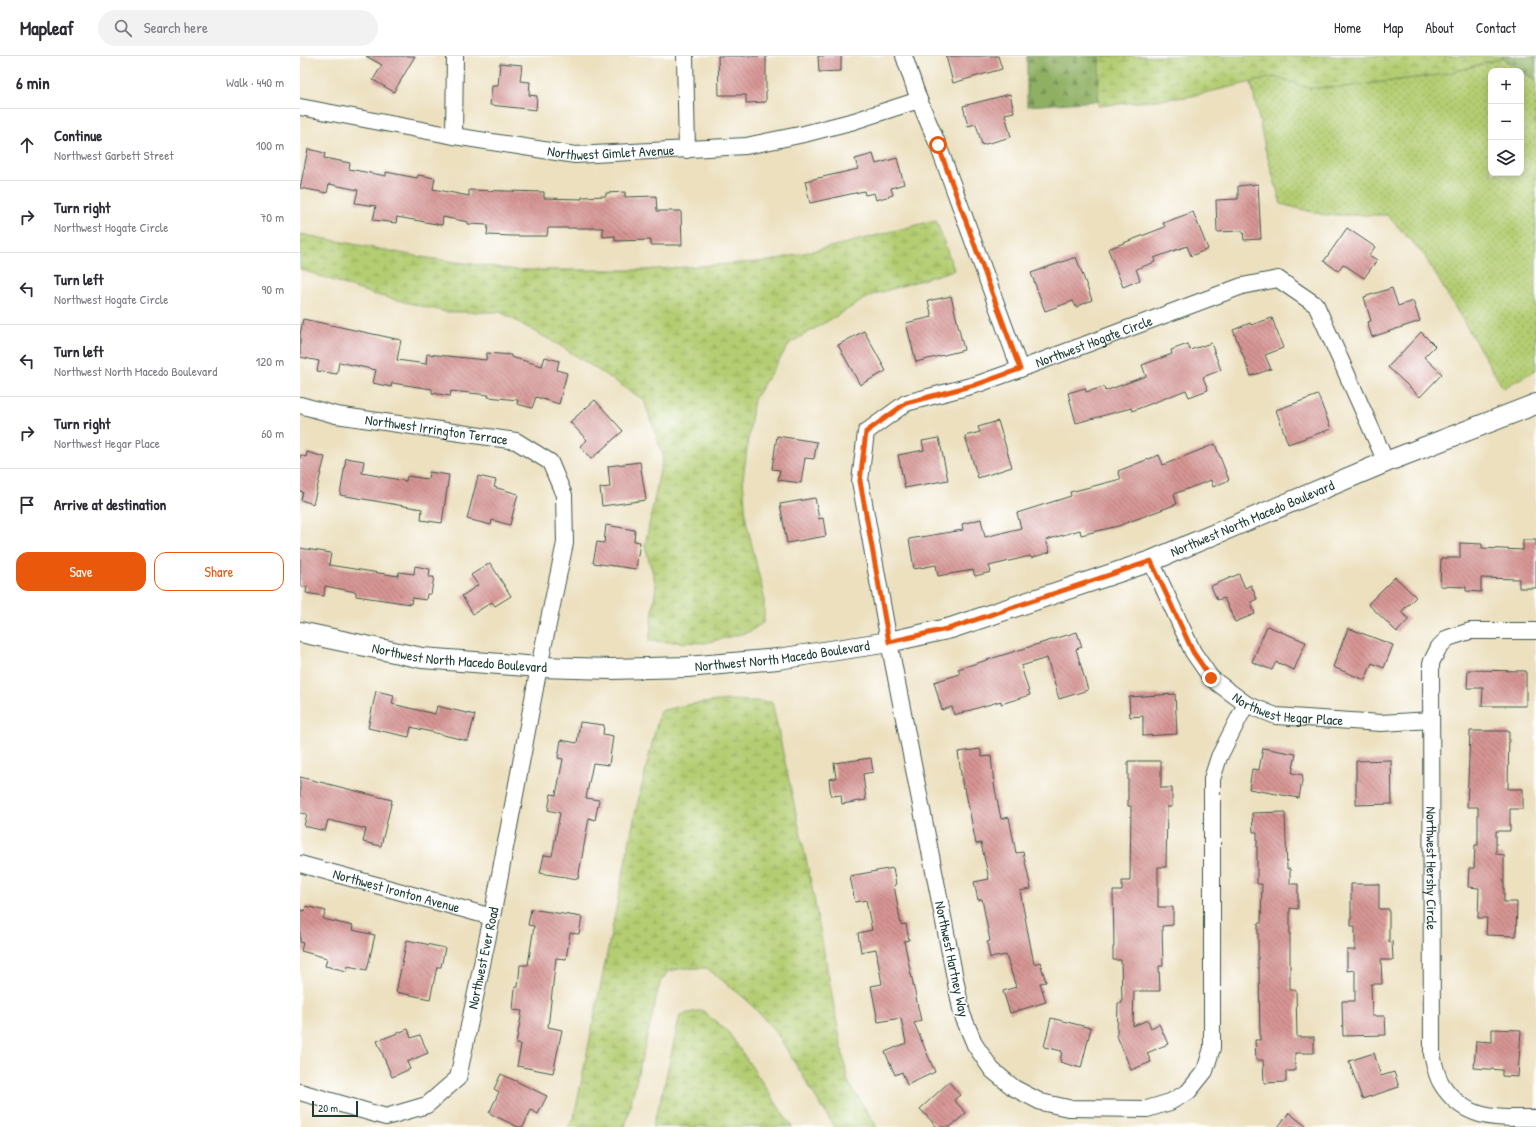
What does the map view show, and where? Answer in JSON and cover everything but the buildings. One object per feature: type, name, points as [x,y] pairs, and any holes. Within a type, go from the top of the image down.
[{"type":"street","points":[[454,136],[455,56]]},
{"type":"street","points":[[685,56],[687,150]]},
{"type":"street","points":[[904,56],[919,100],[938,145],[1020,369]]},
{"type":"street","name":"Northwest Gimlet Avenue","points":[[300,107],[454,136],[575,155],[746,146],[804,134],[854,121],[919,100]]},
{"type":"street","name":"Northwest Hogate Circle","points":[[889,642],[860,481],[866,432],[906,403],[978,384],[1242,286],[1278,280],[1316,305],[1386,462]]},
{"type":"street","name":"Northwest North Macedo Boulevard","points":[[300,632],[422,658],[539,667],[611,669],[687,667],[778,659],[889,642],[951,628],[1151,561],[1386,462],[1536,404]]},
{"type":"street","name":"Northwest Irrington Terrace","points":[[300,405],[336,415],[516,441],[550,462],[564,495],[565,543],[539,667]]},
{"type":"street","name":"Northwest Hegar Place","points":[[1151,561],[1193,652],[1211,678],[1246,704],[1276,716],[1381,723],[1432,720]]},
{"type":"street","name":"Northwest Hershy Circle","points":[[1536,631],[1470,631],[1448,638],[1439,647],[1431,663],[1432,1054],[1440,1082],[1455,1101],[1473,1113],[1498,1118],[1536,1118]]},
{"type":"street","name":"Northwest Hartney Way","points":[[889,642],[962,1014],[975,1045],[992,1070],[1014,1088],[1041,1102],[1068,1108],[1147,1110],[1170,1102],[1188,1092],[1205,1071],[1212,1048],[1212,779],[1219,757],[1246,704]]},
{"type":"street","name":"Northwest Ever Road","points":[[300,1092],[386,1117],[427,1105],[458,1078],[492,917],[539,667]]},
{"type":"street","name":"Northwest Ironton Avenue","points":[[300,864],[492,917]]},
{"type":"green space","points":[[1027,56],[1100,56],[1098,101],[1027,106]]},
{"type":"green space","points":[[1100,56],[1502,56],[1503,58],[1445,74],[1344,87],[1309,88],[1274,77],[1187,97],[1098,106]]},
{"type":"green space","points":[[1502,56],[1536,56],[1536,81],[1524,73],[1524,68],[1517,68]]},
{"type":"green space","points":[[1503,58],[1517,68],[1488,68],[1488,176],[1524,176],[1524,73],[1536,81],[1536,370],[1503,388],[1424,255],[1387,215],[1324,215],[1281,204],[1265,148],[1251,82],[1274,77],[1309,88],[1344,87],[1445,74]]},
{"type":"green space","points":[[936,220],[954,270],[872,295],[790,343],[754,399],[743,478],[746,520],[764,597],[764,622],[749,632],[705,643],[649,641],[656,585],[645,546],[663,456],[644,400],[561,346],[500,312],[446,312],[372,294],[300,269],[300,234],[427,258],[517,270],[643,270],[769,261]]},
{"type":"green space","points":[[728,700],[772,702],[812,887],[848,1082],[877,1127],[834,1127],[776,1032],[748,1001],[707,968],[685,968],[668,971],[660,983],[625,1127],[568,1127],[574,1118],[635,814],[660,711],[685,705]]},
{"type":"green space","points":[[702,1010],[729,1033],[792,1127],[652,1127],[662,1095],[680,1015]]},
{"type":"route","points":[[938,145],[1020,369],[978,384],[906,403],[866,432],[860,481],[889,642],[951,628],[1151,561],[1193,652],[1211,678]]}]
